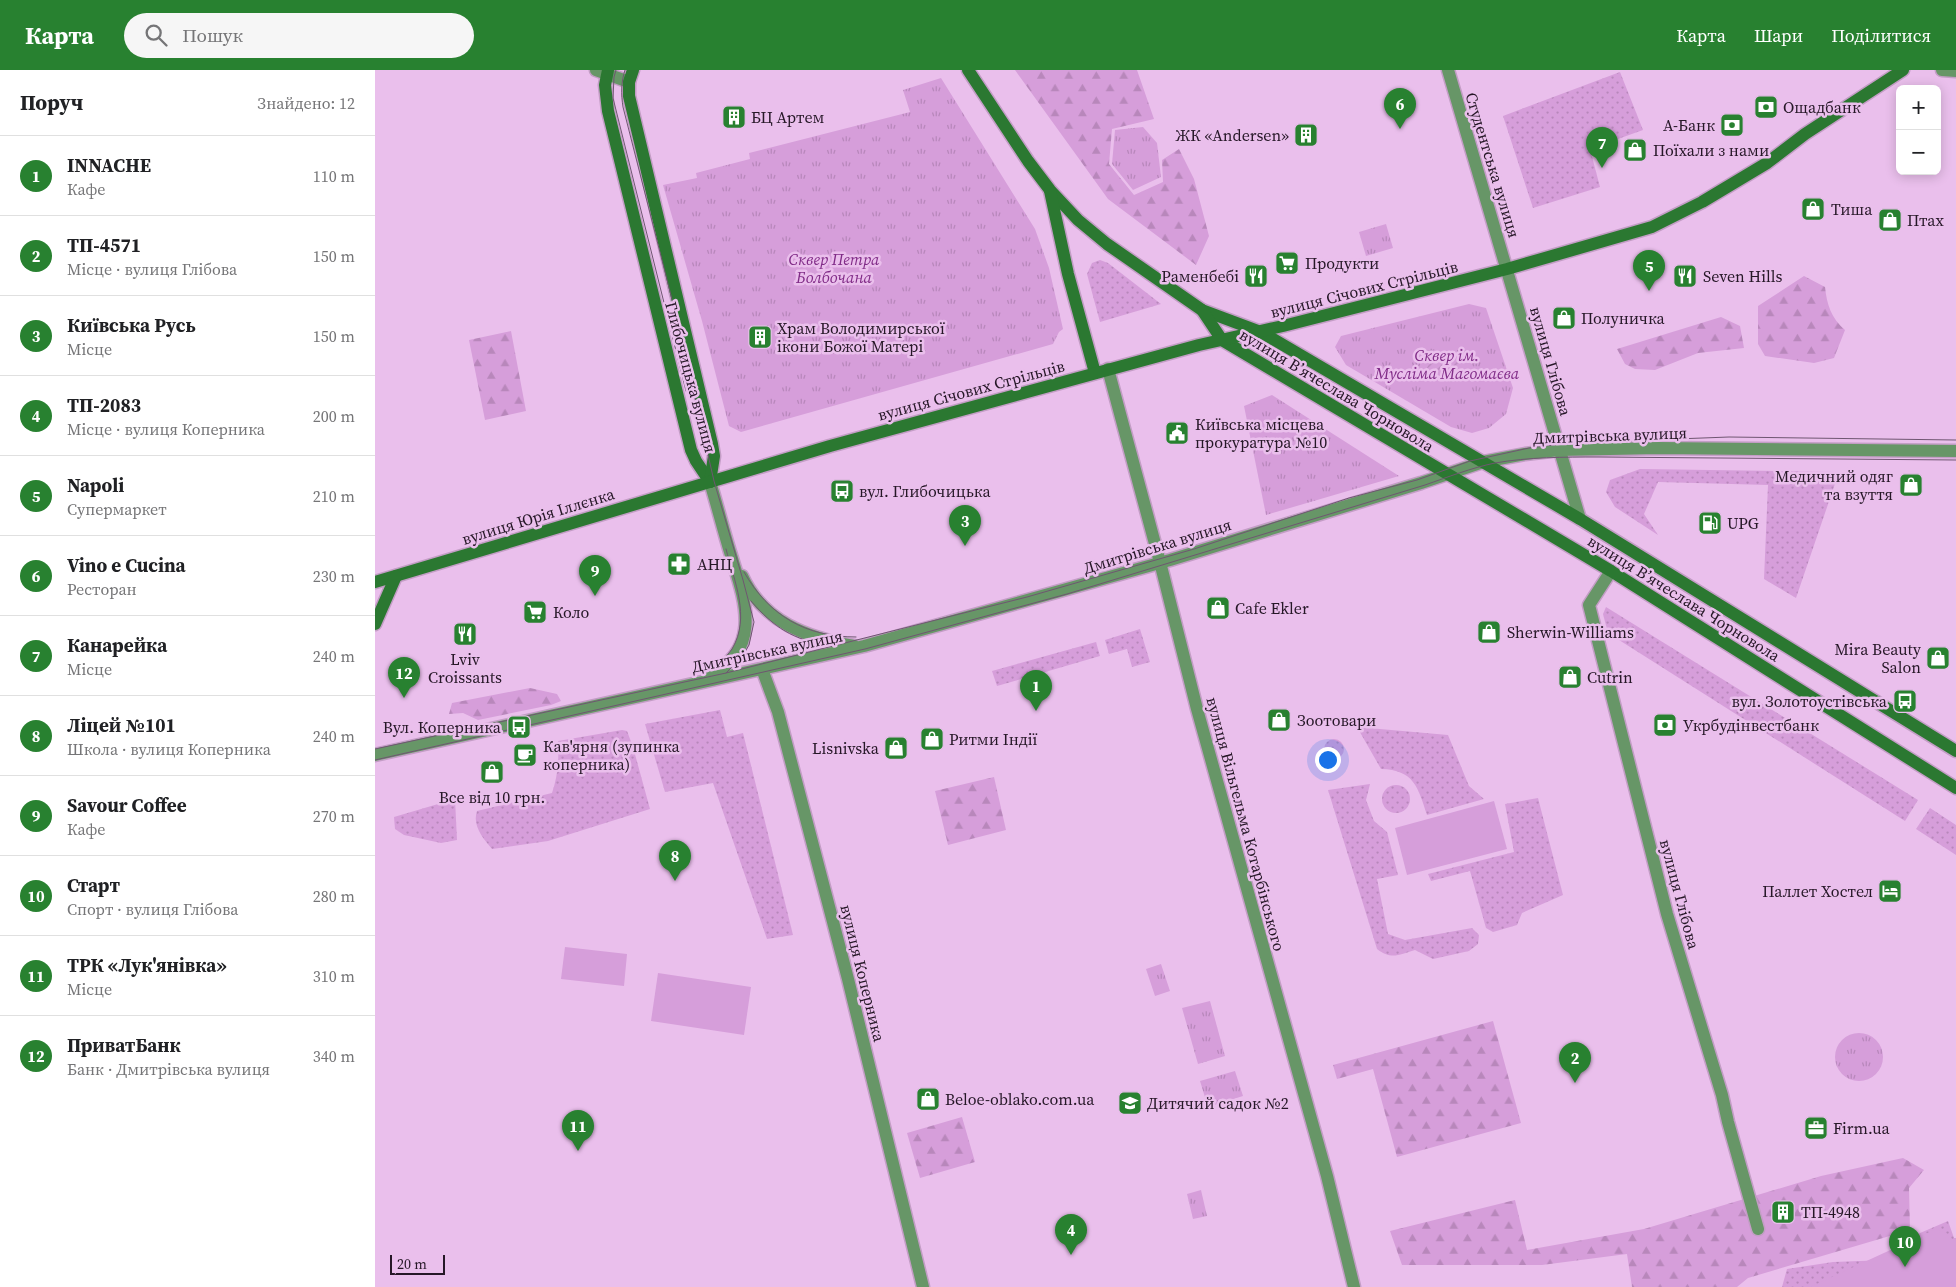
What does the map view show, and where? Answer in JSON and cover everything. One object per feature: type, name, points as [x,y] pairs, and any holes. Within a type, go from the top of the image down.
[{"type":"main road","name":"Глибочицька вулиця","points":[[633,70],[629,82],[631,105],[712,444],[714,456],[711,482]]},
{"type":"main road","points":[[968,70],[1028,160],[1050,190],[1078,220],[1107,244],[1202,310]]},
{"type":"main road","name":"вулиця Січових Стрільців","points":[[711,482],[830,446],[1108,369],[1507,270],[1652,226],[1694,206],[1767,163],[1805,134],[1903,70]]},
{"type":"main road","name":"Глибочицька вулиця","points":[[604,72],[608,111],[691,450],[695,461],[711,482]]},
{"type":"main road","points":[[1050,190],[1068,274],[1095,373]]},
{"type":"main road","name":"вулиця Вʼячеслава Чорновола","points":[[1202,310],[1261,332],[1483,462],[1580,519],[1956,752]]},
{"type":"main road","name":"вулиця Вʼячеслава Чорновола","points":[[1202,310],[1222,340],[1611,571],[1956,788]]},
{"type":"main road","name":"вулиця Юрія Іллєнка","points":[[375,582],[711,482]]},
{"type":"main road","points":[[375,624],[395,576]]},
{"type":"street","name":"Студентська вулиця","points":[[1447,70],[1507,270]]},
{"type":"street","points":[[1941,70],[1956,71]]},
{"type":"street","points":[[604,72],[629,82]]},
{"type":"street","name":"вулиця Глібова","points":[[1507,270],[1580,519]]},
{"type":"street","name":"вулиця Вільгельма Котарбінського","points":[[1108,369],[1197,708],[1327,1176],[1354,1287]]},
{"type":"street","name":"Дмитрівська вулиця","points":[[375,755],[863,646],[1160,562],[1421,483],[1445,473],[1483,462],[1559,450],[1659,448],[1956,451]]},
{"type":"street","points":[[693,684],[718,671],[731,660],[743,641],[747,621],[744,601],[711,482]]},
{"type":"street","points":[[731,553],[751,591],[767,610],[781,621],[813,637],[863,646]]},
{"type":"street","name":"вулиця Глібова","points":[[1611,571],[1589,605],[1667,914],[1722,1095],[1758,1229]]},
{"type":"street","name":"вулиця Коперника","points":[[761,669],[778,712],[851,988],[923,1287]]},
{"type":"green space","points":[[1015,70],[1137,70],[1154,119],[1112,129],[1109,164],[1134,195],[1163,182],[1162,160],[1179,149],[1194,179],[1209,236],[1196,265],[1108,199]]},
{"type":"green space","points":[[1620,72],[1643,130],[1590,149],[1600,187],[1533,208],[1503,116]]},
{"type":"green space","name":"Сквер Петра Болбочана","points":[[941,78],[1035,229],[1049,268],[1063,329],[1059,332],[1053,344],[741,432],[729,426],[702,321],[663,185],[697,178],[696,173],[750,159],[749,153],[910,112],[903,90]]},
{"type":"green space","points":[[1143,127],[1157,143],[1161,177],[1133,190],[1112,164],[1115,130]]},
{"type":"green space","points":[[1386,224],[1393,248],[1366,256],[1359,232]]},
{"type":"green space","points":[[1100,260],[1108,263],[1161,304],[1100,322],[1087,274],[1092,263]]},
{"type":"green space","points":[[1804,276],[1825,287],[1830,311],[1845,330],[1834,358],[1814,363],[1765,356],[1758,344],[1758,306]]},
{"type":"green space","name":"Сквер ім. Мусліма Магомаєва","points":[[1469,304],[1486,308],[1513,388],[1506,414],[1489,428],[1472,433],[1451,427],[1346,365],[1335,347],[1341,336]]},
{"type":"green space","points":[[1721,317],[1740,326],[1744,348],[1698,353],[1655,370],[1635,369],[1625,364],[1617,349]]},
{"type":"green space","points":[[511,331],[526,411],[485,420],[469,340]]},
{"type":"green space","points":[[1433,349],[1462,356],[1454,383],[1425,375]]},
{"type":"green space","points":[[1272,395],[1399,476],[1266,515],[1244,406]]},
{"type":"green space","points":[[1640,469],[1839,472],[1796,598],[1764,579],[1768,485],[1658,482],[1644,514],[1658,535],[1615,507],[1606,492],[1610,480]]},
{"type":"green space","points":[[1606,607],[1918,800],[1905,821],[1608,633],[1603,614]]},
{"type":"green space","points":[[1140,629],[1150,662],[1132,667],[1127,649],[1109,654],[1105,640]]},
{"type":"green space","points":[[1096,642],[1100,656],[997,686],[992,671]]},
{"type":"green space","points":[[530,688],[557,694],[561,701],[551,705],[478,720],[463,713],[449,714],[452,703]]},
{"type":"green space","points":[[720,710],[727,737],[743,733],[793,935],[767,939],[713,783],[665,792],[645,724]]},
{"type":"green space","points":[[1357,727],[1448,735],[1469,786],[1484,799],[1427,815],[1421,796],[1413,782],[1401,773],[1381,769]]},
{"type":"green space","points":[[622,730],[627,731],[633,747],[650,809],[548,841],[492,849],[477,827],[477,811],[552,793],[558,767],[558,741]]},
{"type":"green space","points":[[1334,739],[1341,742],[1344,749],[1341,756],[1334,759],[1327,756],[1324,749],[1327,742]]},
{"type":"green space","points":[[994,777],[1006,830],[948,845],[935,791]]},
{"type":"green space","points":[[1370,784],[1366,800],[1374,821],[1387,832],[1398,875],[1377,879],[1388,934],[1405,940],[1472,928],[1479,935],[1478,944],[1469,951],[1433,959],[1415,950],[1400,955],[1391,955],[1377,949],[1328,790]]},
{"type":"green space","points":[[1396,785],[1406,789],[1410,799],[1406,809],[1396,813],[1386,809],[1382,799],[1386,789]]},
{"type":"green space","points":[[1538,798],[1563,895],[1522,913],[1517,925],[1493,932],[1486,928],[1470,871],[1431,881],[1428,874],[1514,852],[1505,804]]},
{"type":"green space","points":[[455,799],[457,840],[441,843],[404,835],[395,829],[394,817]]},
{"type":"green space","points":[[1494,801],[1507,849],[1407,875],[1395,828]]},
{"type":"green space","points":[[1930,808],[1956,825],[1956,855],[1916,829]]},
{"type":"green space","points":[[565,947],[627,954],[624,986],[561,979]]},
{"type":"green space","points":[[1161,964],[1170,991],[1155,996],[1146,969]]},
{"type":"green space","points":[[658,973],[751,987],[744,1035],[651,1021]]},
{"type":"green space","points":[[1210,1001],[1225,1056],[1198,1064],[1182,1008]]},
{"type":"green space","points":[[1493,1021],[1521,1123],[1397,1157],[1373,1069],[1337,1079],[1333,1065]]},
{"type":"green space","points":[[1854,1033],[1864,1033],[1876,1040],[1883,1052],[1883,1062],[1876,1074],[1864,1081],[1854,1081],[1846,1077],[1839,1070],[1835,1062],[1835,1052],[1839,1044],[1846,1037]]},
{"type":"green space","points":[[1235,1071],[1243,1096],[1208,1107],[1200,1081]]},
{"type":"green space","points":[[962,1117],[975,1162],[920,1178],[907,1133]]},
{"type":"green space","points":[[1903,1158],[1924,1170],[1909,1188],[1910,1230],[1748,1278],[1737,1287],[1632,1287],[1627,1254],[1542,1265],[1402,1265],[1390,1231],[1515,1200],[1527,1250],[1644,1229],[1821,1176]]},
{"type":"green space","points":[[1201,1190],[1207,1216],[1193,1219],[1187,1194]]},
{"type":"green space","points":[[1948,1221],[1954,1238],[1956,1238],[1956,1287],[1782,1287],[1787,1269],[1833,1262],[1887,1260],[1920,1233]]},
{"type":"green space","points":[[1936,1229],[1948,1234],[1951,1244],[1956,1247],[1956,1287],[1810,1287]]},
{"type":"tram line","points":[[616,70],[613,98],[686,391]]},
{"type":"tram line","points":[[625,70],[622,88],[623,107],[677,319],[714,481],[754,622],[749,645],[742,657],[726,673]]},
{"type":"tram line","points":[[375,749],[726,673],[1027,597],[1194,549],[1349,498],[1417,480],[1470,461],[1529,448],[1569,443],[1729,437],[1956,440]]},
{"type":"tram line","points":[[375,760],[865,649],[1067,594],[1495,463],[1534,458],[1573,457],[1956,460]]},
{"type":"tram line","points":[[703,674],[726,657],[738,637],[741,612],[726,549]]},
{"type":"tram line","points":[[744,572],[765,601],[791,621],[821,633],[856,637]]},
{"type":"tram line","points":[[751,601],[785,631],[804,640],[828,646]]},
{"type":"place","name":"Ощадбанк","points":[[1766,107]]},
{"type":"place","name":"БЦ Артем","points":[[734,117]]},
{"type":"place","name":"A-Банк","points":[[1732,125]]},
{"type":"place","name":"Vino e Cucina","points":[[1400,129]]},
{"type":"place","name":"ЖК «Andersen»","points":[[1306,135]]},
{"type":"place","name":"Поїхали з нами","points":[[1635,150]]},
{"type":"place","name":"Канарейка","points":[[1602,168]]},
{"type":"place","name":"Тиша","points":[[1813,209]]},
{"type":"place","name":"Птах","points":[[1890,220]]},
{"type":"place","name":"Продукти","points":[[1287,263]]},
{"type":"place","name":"Раменбебі","points":[[1256,276]]},
{"type":"place","name":"Seven Hills","points":[[1685,276]]},
{"type":"place","name":"Napoli","points":[[1649,291]]},
{"type":"place","name":"Полуничка","points":[[1564,318]]},
{"type":"place","name":"Храм Володимирської ікони Божої Матері","points":[[760,337]]},
{"type":"place","name":"Київська місцева прокуратура №10","points":[[1177,433]]},
{"type":"place","name":"Медичний одяг та взуття","points":[[1911,485]]},
{"type":"place","name":"вул. Глибочицька","points":[[842,491]]},
{"type":"place","name":"UPG","points":[[1710,523]]},
{"type":"place","name":"Київська Русь","points":[[965,546]]},
{"type":"place","name":"АНЦ","points":[[679,564]]},
{"type":"place","name":"Savour Coffee","points":[[595,596]]},
{"type":"place","name":"Cafe Ekler","points":[[1218,608]]},
{"type":"place","name":"Коло","points":[[535,612]]},
{"type":"place","name":"Sherwin-Williams","points":[[1489,632]]},
{"type":"place","name":"Lviv Croissants","points":[[465,634]]},
{"type":"place","name":"Mira Beauty Salon","points":[[1938,658]]},
{"type":"place","name":"Cutrin","points":[[1570,677]]},
{"type":"place","name":"ПриватБанк","points":[[404,698]]},
{"type":"place","name":"вул. Золотоустiвська","points":[[1905,701]]},
{"type":"place","name":"INNACHE","points":[[1036,711]]},
{"type":"place","name":"Зоотовари","points":[[1279,720]]},
{"type":"place","name":"Укрбудінвестбанк","points":[[1665,725]]},
{"type":"place","name":"Вул. Коперника","points":[[519,727]]},
{"type":"place","name":"Ритми Індії","points":[[932,739]]},
{"type":"place","name":"Lisnivska","points":[[896,748]]},
{"type":"place","name":"Кав'ярня (зупинка коперника)","points":[[525,755]]},
{"type":"place","name":"Все від 10 грн.","points":[[492,772]]},
{"type":"place","name":"Ліцей №101","points":[[675,881]]},
{"type":"place","name":"Паллет Хостел","points":[[1890,891]]},
{"type":"place","name":"ТП-4571","points":[[1575,1083]]},
{"type":"place","name":"Beloe-oblako.com.ua","points":[[928,1099]]},
{"type":"place","name":"Дитячий садок №2","points":[[1130,1103]]},
{"type":"place","name":"Firm.ua","points":[[1816,1128]]},
{"type":"place","name":"ТРК «Лук'янівка»","points":[[578,1151]]},
{"type":"place","name":"ТП-4948","points":[[1783,1212]]},
{"type":"place","name":"ТП-2083","points":[[1071,1255]]},
{"type":"place","name":"Старт","points":[[1905,1267]]}]
